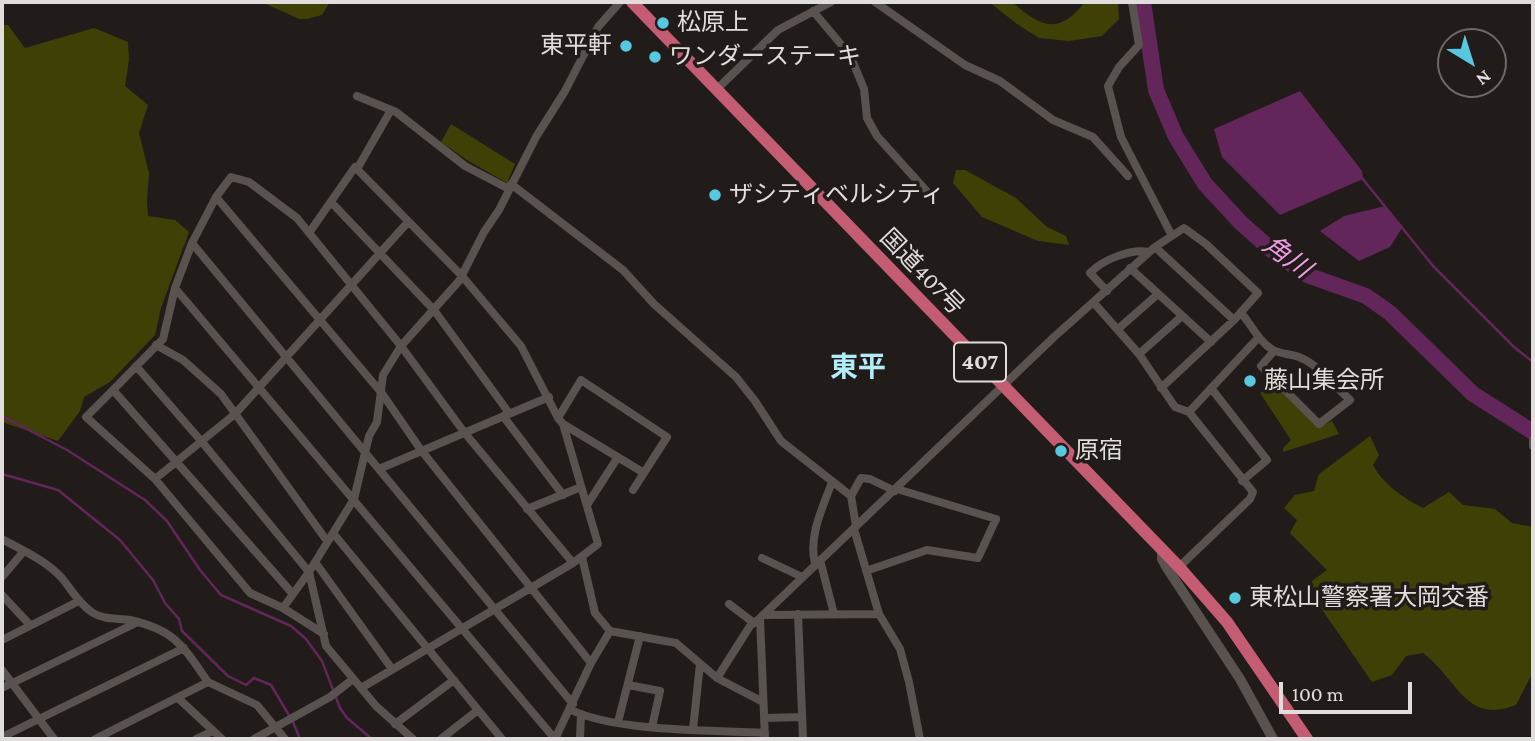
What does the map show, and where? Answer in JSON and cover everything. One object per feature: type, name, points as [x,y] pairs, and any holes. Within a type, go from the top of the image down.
[{"type":"highway","name":"国道407号","points":[[632,2],[1179,567],[1227,622],[1307,739]]},
{"type":"street","points":[[283,608],[309,572],[354,499],[365,451],[377,422],[383,375],[401,346],[462,276],[598,27],[620,2]]},
{"type":"street","points":[[717,89],[778,30],[831,2]]},
{"type":"street","points":[[875,2],[965,65],[1000,81],[1054,120],[1093,137],[1128,176]]},
{"type":"street","points":[[1132,2],[1139,45],[1119,67],[1108,86],[1121,137],[1171,234]]},
{"type":"street","points":[[813,12],[850,55],[864,89],[867,118],[877,136],[930,195]]},
{"type":"street","points":[[357,96],[396,112],[465,166],[510,187],[540,205],[623,270],[654,304],[736,377],[781,441],[851,496]]},
{"type":"street","points":[[357,169],[391,110]]},
{"type":"street","points":[[309,233],[355,167],[357,169]]},
{"type":"street","points":[[357,169],[462,276],[521,346],[561,421],[598,544],[573,564],[361,688]]},
{"type":"street","points":[[324,634],[283,608],[250,593],[155,480],[86,417],[163,339],[175,288],[192,243],[216,197],[231,177],[249,182],[283,206],[309,233],[401,346],[464,432],[573,564]]},
{"type":"street","points":[[216,197],[380,391],[421,450],[591,663]]},
{"type":"street","points":[[331,202],[434,310],[563,495]]},
{"type":"street","points":[[155,480],[235,414],[408,222]]},
{"type":"street","points":[[717,678],[759,619],[802,577],[1130,268],[1171,234],[1184,228],[1190,230],[1258,293],[1211,342],[1161,388]]},
{"type":"street","points":[[192,243],[572,707],[581,714],[652,727],[765,736],[759,619]]},
{"type":"street","points":[[1107,291],[1090,273],[1095,267],[1134,251],[1152,250],[1254,327],[1258,338],[1274,351],[1302,358],[1323,373],[1350,400],[1320,424],[1261,366],[1274,351]]},
{"type":"street","points":[[1130,268],[1211,342]]},
{"type":"street","points":[[175,288],[555,739],[591,663],[610,631]]},
{"type":"street","points":[[1118,329],[1158,294]]},
{"type":"street","points":[[1094,303],[1139,355],[1175,407],[1189,412],[1253,492],[1250,499],[1179,567]]},
{"type":"street","points":[[1139,355],[1182,316]]},
{"type":"street","points":[[1189,412],[1258,338]]},
{"type":"street","points":[[156,345],[183,360],[221,394],[327,541]]},
{"type":"street","points":[[136,366],[309,572],[326,646],[361,688],[413,739]]},
{"type":"street","points":[[561,421],[581,380],[667,437],[633,490]]},
{"type":"street","points":[[1211,388],[1268,460],[1242,481]]},
{"type":"street","points":[[113,390],[292,593]]},
{"type":"street","points":[[379,469],[549,397]]},
{"type":"street","points":[[561,421],[644,474]]},
{"type":"street","points":[[1533,440],[1533,446]]},
{"type":"street","points":[[587,505],[618,457]]},
{"type":"street","points":[[866,571],[927,550],[978,558],[996,519],[896,490],[870,479],[860,478],[851,496],[855,528],[866,571],[879,614],[900,649],[920,739]]},
{"type":"street","points":[[832,482],[814,535],[813,556],[818,562],[834,614]]},
{"type":"street","points":[[527,509],[581,486]]},
{"type":"street","points":[[333,533],[502,739]]},
{"type":"street","points":[[2,539],[46,564],[79,601],[99,616],[138,622],[171,635],[184,648],[208,682],[257,705],[285,739]]},
{"type":"street","points":[[1163,550],[1167,568],[1240,679],[1273,739]]},
{"type":"street","points":[[2,577],[24,551]]},
{"type":"street","points":[[582,557],[595,613],[610,631],[676,643],[717,678],[763,702]]},
{"type":"street","points":[[762,558],[802,577]]},
{"type":"street","points":[[315,562],[393,669]]},
{"type":"street","points":[[2,594],[30,625]]},
{"type":"street","points":[[2,640],[79,601]]},
{"type":"street","points":[[729,604],[759,619],[799,614],[879,614]]},
{"type":"street","points":[[799,614],[803,739]]},
{"type":"street","points":[[2,688],[138,622]]},
{"type":"street","points":[[618,722],[640,636]]},
{"type":"street","points":[[2,737],[184,648]]},
{"type":"street","points":[[693,729],[700,664]]},
{"type":"street","points":[[2,670],[54,739]]},
{"type":"street","points":[[254,739],[330,697],[353,679]]},
{"type":"street","points":[[395,724],[454,680]]},
{"type":"street","points":[[95,739],[208,682]]},
{"type":"street","points":[[628,685],[660,691],[652,727]]},
{"type":"street","points":[[178,698],[222,739]]},
{"type":"street","points":[[441,739],[478,710]]},
{"type":"street","points":[[580,739],[581,714]]},
{"type":"street","points":[[764,718],[802,716]]},
{"type":"street","points":[[196,739],[213,731]]},
{"type":"shaded area","points":[[248,2],[330,2],[322,15],[299,19],[264,3]]},
{"type":"shaded area","points":[[989,2],[1012,2],[1041,22],[1058,24],[1075,13],[1085,2],[1118,2],[1119,19],[1102,36],[1069,41],[1039,38]]},
{"type":"shaded area","points":[[2,25],[8,25],[25,48],[94,28],[128,42],[129,60],[125,86],[148,105],[139,133],[149,173],[148,216],[175,220],[189,232],[161,308],[155,335],[110,382],[84,397],[80,411],[58,441],[2,422]]},
{"type":"shaded area","points":[[1300,91],[1362,171],[1363,179],[1280,215],[1222,157],[1214,129]]},
{"type":"shaded area","points":[[451,124],[515,164],[507,183],[441,142]]},
{"type":"shaded area","points":[[956,170],[965,170],[1016,198],[1047,227],[1066,236],[1069,245],[1038,241],[982,217],[953,183]]},
{"type":"shaded area","points":[[1385,206],[1402,228],[1390,247],[1359,261],[1320,231],[1344,216]]},
{"type":"shaded area","points":[[1271,383],[1318,427],[1332,421],[1339,434],[1283,452],[1283,448],[1291,440],[1260,393]]},
{"type":"shaded area","points":[[1370,436],[1379,455],[1373,465],[1377,472],[1394,490],[1423,508],[1449,492],[1463,505],[1495,509],[1512,523],[1533,527],[1533,672],[1516,705],[1499,710],[1485,709],[1473,704],[1423,653],[1406,656],[1392,675],[1372,682],[1312,595],[1312,581],[1327,570],[1290,533],[1297,520],[1284,508],[1295,495],[1314,491],[1319,474]]},
{"type":"waterway","name":"角川","points":[[1143,2],[1156,90],[1176,137],[1205,184],[1241,223],[1275,253],[1307,275],[1366,296],[1390,313],[1473,394],[1533,432]]},
{"type":"waterway","points":[[1362,178],[1433,266],[1514,347],[1533,362]]},
{"type":"waterway","points":[[2,416],[67,450],[145,500],[167,521],[200,570],[221,595],[291,626],[306,639],[322,661],[340,708],[347,718],[372,739]]},
{"type":"waterway","points":[[2,474],[58,490],[120,540],[153,580],[165,603],[179,619],[182,631],[228,676],[246,685],[254,678],[271,685],[300,739]]},
{"type":"place","name":"松原上","points":[[663,23]]},
{"type":"place","name":"東平軒","points":[[626,46]]},
{"type":"place","name":"ワンダーステーキ","points":[[655,57]]},
{"type":"place","name":"ザシティベルシティ","points":[[715,195]]},
{"type":"place","name":"藤山集会所","points":[[1250,381]]},
{"type":"place","name":"原宿","points":[[1061,451]]},
{"type":"place","name":"東松山警察署大岡交番","points":[[1235,598]]},
{"type":"district","name":"東平","points":[[858,367]]}]
